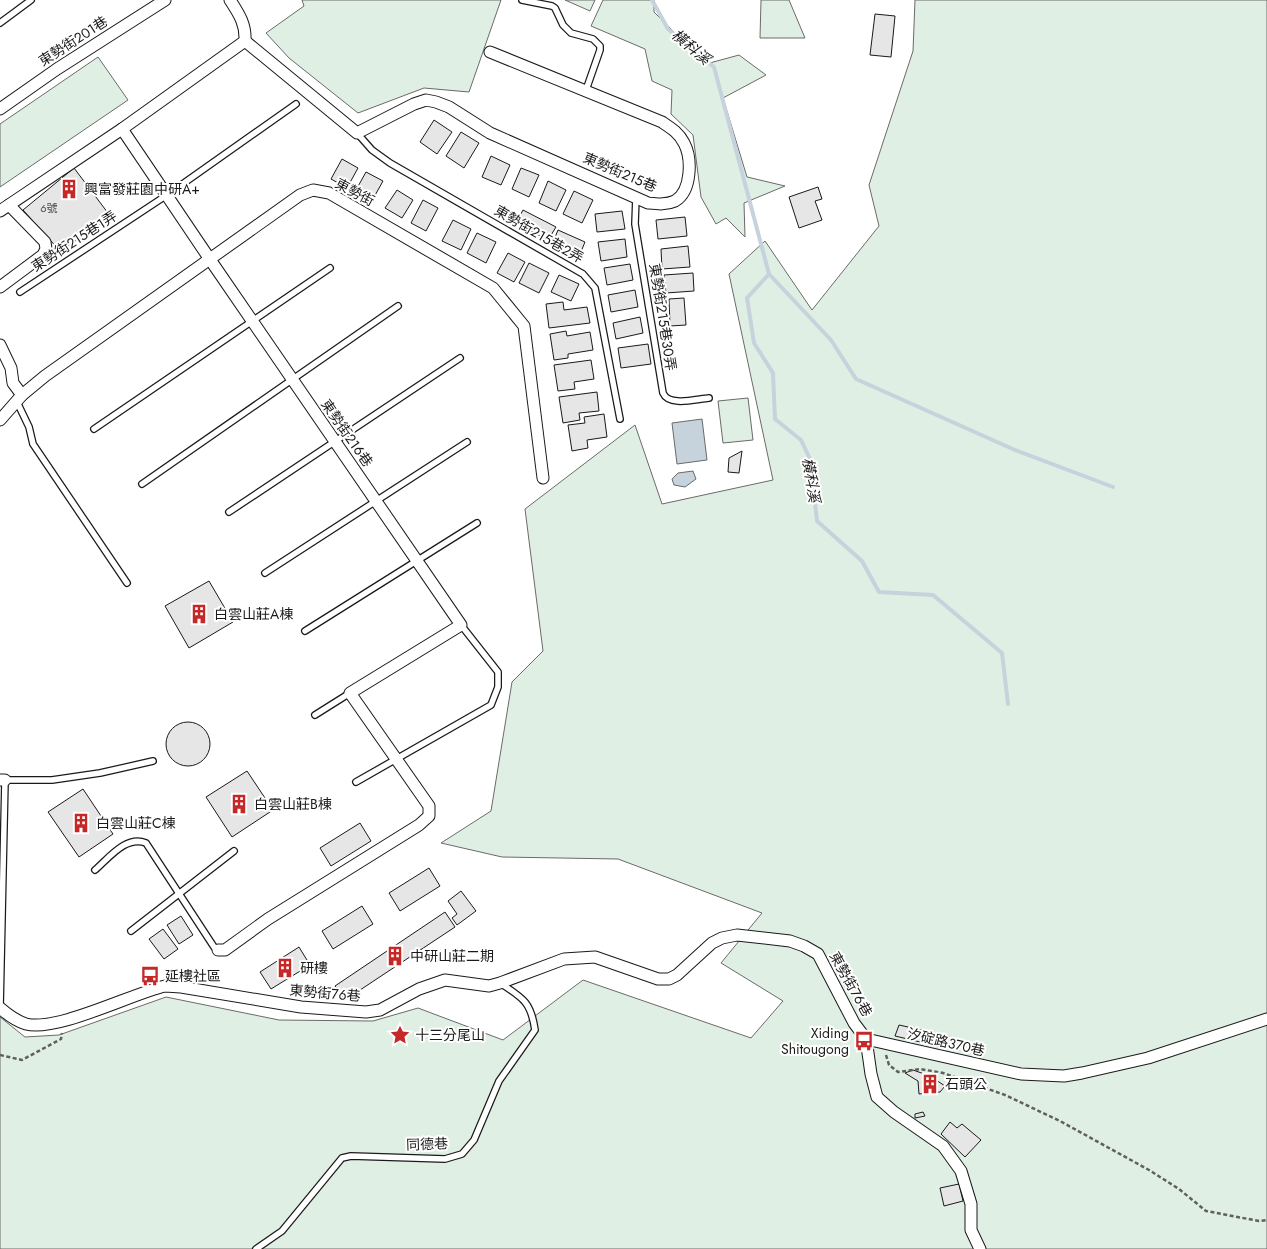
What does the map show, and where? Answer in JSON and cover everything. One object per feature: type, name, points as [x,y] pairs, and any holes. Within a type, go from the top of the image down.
[{"type":"street","name":"東勢街201巷","points":[[0,109],[57,69],[164,0]]},
{"type":"street","points":[[0,287],[44,255],[46,249],[45,242],[4,208],[245,41],[246,31],[244,23],[230,0]]},
{"type":"street","points":[[245,41],[357,133]]},
{"type":"street","name":"東勢街215巷","points":[[357,133],[414,104],[426,100],[449,107],[490,133],[648,202],[660,205],[675,201],[681,195],[690,170],[685,144],[677,133],[662,122],[490,52]]},
{"type":"street","points":[[122,128],[209,258]]},
{"type":"street","name":"東勢街","points":[[0,420],[20,398],[45,376],[209,258],[300,195],[313,190],[329,193],[493,288],[524,326],[543,478]]},
{"type":"street","name":"東勢街216巷","points":[[209,258],[461,625]]},
{"type":"street","points":[[0,345],[11,368],[13,383],[20,398]]},
{"type":"street","points":[[218,950],[224,950],[268,919],[419,825],[428,816],[428,806],[350,694],[461,625]]},
{"type":"street","name":"東勢街76巷","points":[[0,1008],[13,1018],[28,1025],[57,1023],[165,986],[301,1007],[366,1012],[380,1010],[419,990],[445,980],[489,986],[500,984],[564,959],[596,957],[658,979],[670,979],[677,975],[712,942],[737,935],[790,941],[818,954],[854,1022],[866,1038]]},
{"type":"street","name":"汐碇路370巷","points":[[866,1038],[1020,1074],[1064,1076],[1082,1074],[1148,1058],[1267,1019]]},
{"type":"street","points":[[866,1038],[871,1074],[877,1097],[894,1112],[943,1146],[961,1171],[971,1204],[971,1230],[980,1249]]},
{"type":"lane","points":[[0,23],[31,0]]},
{"type":"lane","points":[[522,0],[552,6],[555,8],[563,25],[571,33],[593,38],[597,42],[600,50],[586,90]]},
{"type":"lane","name":"東勢街215巷1弄","points":[[20,292],[167,195],[296,104]]},
{"type":"lane","name":"東勢街215巷2弄","points":[[357,133],[372,150],[390,163],[583,274],[595,288],[620,419]]},
{"type":"lane","name":"東勢街215巷30弄","points":[[636,196],[635,224],[663,393],[665,397],[672,401],[709,398]]},
{"type":"lane","points":[[94,429],[330,268]]},
{"type":"lane","points":[[142,484],[398,306]]},
{"type":"lane","points":[[229,512],[460,358]]},
{"type":"lane","points":[[20,398],[33,444],[127,583]]},
{"type":"lane","points":[[265,572],[467,442]]},
{"type":"lane","points":[[305,631],[476,524]]},
{"type":"lane","points":[[356,782],[491,705],[498,687],[498,672],[461,625]]},
{"type":"lane","points":[[315,715],[350,694]]},
{"type":"lane","name":"東勢街76巷","points":[[0,1008],[2,780],[52,780],[100,773],[153,761]]},
{"type":"lane","points":[[95,870],[125,844],[140,840],[146,843],[214,947],[218,950]]},
{"type":"lane","points":[[131,931],[234,851]]},
{"type":"lane","name":"同德巷","points":[[256,1249],[282,1231],[342,1158],[351,1156],[445,1159],[462,1154],[474,1140],[499,1081],[535,1030],[532,1013],[521,997],[500,984]]},
{"type":"path","points":[[0,1055],[22,1060],[37,1052],[61,1039],[63,1021]]},
{"type":"path","points":[[885,1052],[889,1065],[898,1072],[920,1069],[943,1073],[1005,1095],[1060,1121],[1149,1170],[1179,1189],[1206,1211],[1259,1221],[1267,1220]]},
{"type":"green space","points":[[302,0],[501,0],[469,92],[424,88],[358,113],[289,58],[266,33],[304,6]]},
{"type":"green space","points":[[565,0],[595,0],[590,11]]},
{"type":"green space","points":[[603,0],[654,0],[654,12],[706,64],[739,55],[766,75],[723,98],[747,177],[785,186],[744,203],[745,237],[726,218],[716,224],[701,197],[693,135],[671,114],[672,90],[652,81],[645,49],[591,26]]},
{"type":"green space","points":[[761,0],[789,0],[805,38],[760,38]]},
{"type":"green space","points":[[915,0],[1267,0],[1267,1249],[0,1249],[0,1017],[25,1037],[59,1035],[166,997],[279,1020],[373,1021],[418,1008],[503,1040],[583,980],[751,1038],[783,1001],[721,963],[762,913],[618,859],[502,857],[441,843],[491,811],[512,682],[543,651],[525,509],[635,425],[662,504],[773,480],[729,274],[765,241],[812,310],[879,226],[869,185],[913,51]]},
{"type":"green space","points":[[98,57],[128,100],[0,187],[0,124]]},
{"type":"green space","points":[[748,398],[753,440],[723,443],[718,401]]},
{"type":"shaded area","points":[[702,419],[707,460],[677,464],[672,423]]},
{"type":"shaded area","points":[[693,471],[696,479],[685,487],[674,485],[672,479],[678,473]]},
{"type":"building","points":[[875,14],[895,16],[891,57],[870,55]]},
{"type":"building","points":[[434,120],[452,132],[437,154],[420,142]]},
{"type":"building","points":[[461,132],[479,143],[464,168],[446,156]]},
{"type":"building","points":[[491,156],[510,165],[501,185],[482,177]]},
{"type":"building","points":[[342,159],[358,168],[347,188],[331,179]]},
{"type":"building","name":"興富發莊園中研A+","points":[[74,168],[111,217],[60,251],[23,210]]},
{"type":"building","points":[[521,168],[539,175],[529,197],[512,189]]},
{"type":"building","points":[[366,172],[383,181],[373,199],[356,190]]},
{"type":"building","points":[[548,181],[566,190],[556,211],[539,203]]},
{"type":"building","points":[[818,187],[822,199],[815,201],[822,220],[799,228],[789,197]]},
{"type":"building","points":[[397,190],[413,200],[402,218],[385,208]]},
{"type":"building","points":[[574,191],[593,200],[582,223],[563,214]]},
{"type":"building","points":[[423,200],[438,208],[426,231],[411,223]]},
{"type":"building","points":[[523,210],[556,227],[548,240],[516,223]]},
{"type":"building","points":[[622,211],[625,229],[597,232],[595,214]]},
{"type":"building","points":[[685,217],[687,236],[658,239],[656,220]]},
{"type":"building","points":[[453,220],[471,229],[461,250],[442,241]]},
{"type":"building","points":[[558,230],[585,242],[580,254],[553,242]]},
{"type":"building","points":[[477,233],[496,242],[486,263],[467,253]]},
{"type":"building","points":[[625,239],[627,257],[601,261],[598,242]]},
{"type":"building","points":[[688,246],[690,267],[662,269],[661,249]]},
{"type":"building","points":[[508,253],[525,262],[514,282],[497,273]]},
{"type":"building","points":[[529,263],[549,273],[539,293],[519,283]]},
{"type":"building","points":[[630,264],[633,280],[607,285],[604,268]]},
{"type":"building","points":[[693,273],[694,291],[666,293],[664,275]]},
{"type":"building","points":[[559,275],[579,284],[571,301],[551,292]]},
{"type":"building","points":[[635,290],[638,307],[611,312],[608,295]]},
{"type":"building","points":[[684,298],[686,325],[670,326],[669,299]]},
{"type":"building","points":[[563,302],[564,310],[587,307],[590,323],[549,328],[546,304]]},
{"type":"building","points":[[640,317],[643,333],[616,339],[613,323]]},
{"type":"building","points":[[566,331],[567,336],[590,332],[593,350],[568,354],[568,358],[554,360],[550,334]]},
{"type":"building","points":[[648,344],[651,364],[621,368],[618,348]]},
{"type":"building","points":[[591,360],[594,379],[574,382],[575,389],[558,391],[554,365]]},
{"type":"building","points":[[597,392],[599,411],[579,413],[580,420],[563,423],[559,397]]},
{"type":"building","points":[[604,414],[607,437],[587,440],[588,448],[572,451],[568,425],[585,423],[584,417]]},
{"type":"building","points":[[742,451],[739,473],[728,472],[729,458]]},
{"type":"building","name":"白雲山莊A棟","points":[[209,581],[233,622],[189,648],[165,606]]},
{"type":"building","points":[[188,722],[200,726],[206,732],[210,744],[206,756],[200,762],[188,766],[176,762],[170,756],[166,744],[170,732],[176,726]]},
{"type":"building","name":"白雲山莊B棟","points":[[247,771],[273,810],[232,837],[206,797]]},
{"type":"building","name":"白雲山莊C棟","points":[[83,789],[113,834],[79,857],[48,812]]},
{"type":"building","points":[[360,823],[371,841],[331,866],[320,848]]},
{"type":"building","points":[[429,868],[440,886],[400,911],[389,893]]},
{"type":"building","points":[[461,891],[476,911],[457,925],[452,918],[457,914],[448,901]]},
{"type":"building","name":"研樓","points":[[362,906],[373,924],[333,949],[322,931]]},
{"type":"building","name":"中研山莊二期","points":[[445,912],[455,927],[345,1000],[335,986]]},
{"type":"building","points":[[181,916],[193,935],[179,944],[167,925]]},
{"type":"building","points":[[163,929],[178,949],[164,959],[149,939]]},
{"type":"building","name":"研樓","points":[[299,947],[310,965],[271,989],[260,972]]},
{"type":"building","points":[[899,1025],[949,1036],[946,1048],[895,1036]]},
{"type":"building","name":"石頭公","points":[[913,1070],[930,1076],[945,1086],[940,1092],[919,1094],[918,1081],[905,1073]]},
{"type":"building","points":[[923,1112],[925,1116],[915,1118],[915,1114]]},
{"type":"building","points":[[950,1122],[957,1128],[962,1124],[981,1140],[965,1157],[941,1134]]},
{"type":"building","points":[[959,1184],[963,1201],[944,1206],[940,1188]]},
{"type":"waterway","name":"橫科溪","points":[[652,0],[668,29],[714,67],[769,274],[747,298],[754,343],[773,373],[775,419],[801,440],[810,459],[817,521],[862,561],[879,592],[933,595],[1002,653],[1008,704]]},
{"type":"waterway","points":[[769,274],[831,340],[856,379],[1015,450],[1113,487]]},
{"type":"place","name":"興富發莊園中研A+","points":[[69,189]]},
{"type":"place","name":"白雲山莊A棟","points":[[199,614]]},
{"type":"place","name":"白雲山莊B棟","points":[[239,804]]},
{"type":"place","name":"白雲山莊C棟","points":[[81,823]]},
{"type":"place","name":"中研山莊二期","points":[[395,956]]},
{"type":"place","name":"研樓","points":[[285,968]]},
{"type":"place","name":"延樓社區","points":[[150,976]]},
{"type":"place","name":"十三分尾山","points":[[400,1035]]},
{"type":"place","name":"Xiding Shitougong","points":[[864,1041]]},
{"type":"place","name":"石頭公","points":[[930,1084]]}]
